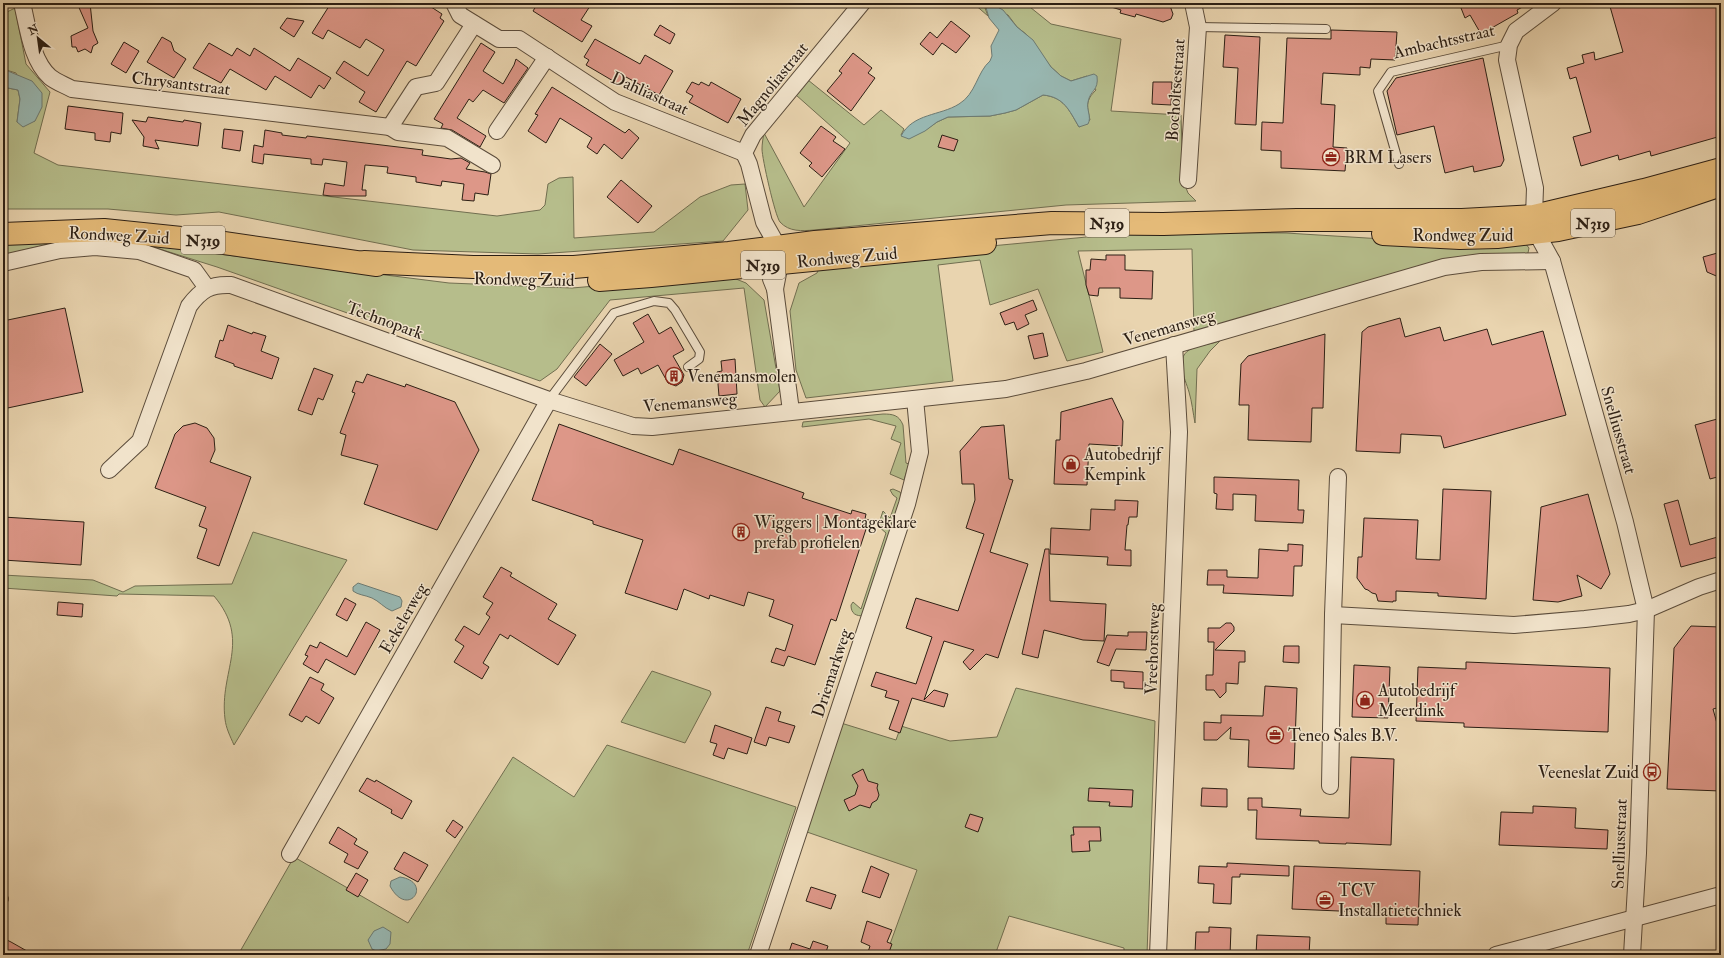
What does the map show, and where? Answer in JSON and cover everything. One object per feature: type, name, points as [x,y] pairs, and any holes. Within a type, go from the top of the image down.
[{"type":"main road","name":"Rondweg Zuid","points":[[1557,220],[1644,190],[1721,169]]},
{"type":"main road","name":"Rondweg Zuid","points":[[3,234],[104,230],[210,241],[364,262],[473,267],[574,267],[771,256],[815,242],[1052,223],[1198,223],[1296,232],[1497,238],[1535,224],[1557,220],[1638,213],[1721,186]]},
{"type":"main road","name":"Rondweg Zuid","points":[[3,228],[41,232]]},
{"type":"street","name":"Chrysantstraat","points":[[22,3],[30,38],[43,69],[51,78],[72,89],[390,127],[398,132],[447,138],[492,165]]},
{"type":"street","name":"Dahliastraat","points":[[454,3],[460,15],[474,24],[499,39],[520,39],[615,102],[744,153]]},
{"type":"street","name":"Magnoliastraat","points":[[771,256],[749,164],[744,153],[753,135],[862,3]]},
{"type":"street","name":"Bocholtsestraat","points":[[1188,180],[1198,27],[1193,3]]},
{"type":"street","name":"Ambachtsstraat","points":[[1535,224],[1535,188],[1507,60],[1509,45],[1516,31],[1553,3]]},
{"type":"street","points":[[390,127],[416,87],[436,83],[474,24]]},
{"type":"street","points":[[497,131],[547,56]]},
{"type":"street","name":"Ambachtsstraat","points":[[1535,188],[1557,220]]},
{"type":"street","name":"Snelliusstraat","points":[[1552,261],[1557,220]]},
{"type":"street","name":"Snelliusstraat","points":[[1535,224],[1552,261],[1625,522],[1646,610],[1635,919],[1632,955]]},
{"type":"street","points":[[3,263],[60,250],[95,247],[139,251],[194,270],[207,288],[194,299],[189,306],[140,441],[109,470]]},
{"type":"street","points":[[771,256],[791,411]]},
{"type":"street","name":"Venemansweg","points":[[549,400],[633,426],[652,427],[1006,389],[1086,371],[1444,267],[1481,262],[1552,261]]},
{"type":"street","name":"Technopark","points":[[207,288],[219,284],[231,284],[549,400]]},
{"type":"street","name":"Vreehorstweg","points":[[1158,955],[1179,432],[1174,345]]},
{"type":"street","name":"Driemarkweg","points":[[758,955],[907,504],[920,452],[915,399]]},
{"type":"street","name":"Eekelerweg","points":[[290,854],[549,400]]},
{"type":"street","points":[[1330,786],[1333,615],[1338,477]]},
{"type":"street","points":[[1333,615],[1514,624],[1585,619],[1628,614],[1646,610],[1699,587],[1721,580]]},
{"type":"street","points":[[1496,955],[1721,895]]},
{"type":"lane","points":[[1198,27],[1326,29]]},
{"type":"lane","name":"Ambachtsstraat","points":[[1399,164],[1378,91],[1391,72],[1509,45]]},
{"type":"lane","points":[[549,400],[614,313],[654,301],[669,303],[675,310],[700,352],[699,358],[688,367]]},
{"type":"green space","points":[[973,3],[1025,3],[1051,24],[1121,39],[1111,111],[1181,115],[1183,180],[1188,193],[1196,201],[1066,205],[800,231],[787,228],[780,222],[772,199],[766,174],[762,149],[764,133],[804,207],[850,143],[796,95],[808,80],[864,125],[881,110],[904,129],[901,135],[927,129],[948,117],[990,116],[1016,110],[1043,95],[1056,98],[1065,105],[1079,127],[1090,120],[1088,101],[1096,90],[1087,76],[1071,81],[1061,76],[1051,67],[1026,34],[1017,27],[1008,15],[985,8],[988,16]]},
{"type":"green space","points":[[15,8],[26,64],[50,92],[34,153],[58,165],[497,216],[540,210],[545,205],[548,184],[559,178],[573,177],[574,238],[654,232],[700,197],[731,185],[745,184],[748,210],[723,241],[538,254],[413,250],[219,212],[176,215],[108,209],[3,209],[3,87],[18,90],[20,99],[17,122],[35,121],[16,73],[3,69],[3,14]]},
{"type":"green space","points":[[1140,232],[1286,233],[1480,245],[1525,243],[1529,248],[1528,253],[1524,255],[1194,332],[1192,249],[1078,251],[1103,352],[1067,361],[1038,289],[990,305],[980,260],[938,265],[953,381],[806,398],[796,370],[790,311],[799,283],[817,273],[821,264],[874,257]]},
{"type":"green space","points":[[70,239],[3,255],[3,242]]},
{"type":"green space","points":[[147,245],[449,283],[572,288],[726,275],[746,283],[764,300],[780,391],[765,407],[760,400],[744,288],[610,300],[557,369],[540,381],[217,267]]},
{"type":"green space","points":[[1220,341],[1210,351],[1197,369],[1195,423],[1190,396],[1183,374],[1183,356],[1193,348]]},
{"type":"green space","points":[[890,414],[898,417],[903,425],[906,463],[909,464],[904,480],[890,474],[901,443],[891,439],[896,426],[869,419],[802,427],[803,422]]},
{"type":"green space","points":[[893,489],[900,492],[902,496],[864,616],[859,616],[854,614],[851,605],[853,602],[861,609],[886,533],[878,526],[883,511],[890,518],[897,498],[890,490]]},
{"type":"green space","points":[[253,532],[347,560],[234,745],[228,732],[225,719],[224,702],[232,656],[233,642],[231,627],[225,612],[214,596],[119,594],[117,596],[3,588],[3,575],[93,580],[123,592],[135,586],[232,584]]},
{"type":"green space","points":[[652,671],[710,691],[711,694],[685,743],[621,722]]},
{"type":"green space","points":[[1016,688],[1155,721],[1147,955],[1124,955],[1124,948],[1009,916],[995,955],[886,955],[917,870],[804,831],[841,723],[896,740],[901,726],[950,741],[997,737]]},
{"type":"green space","points":[[607,745],[796,807],[747,955],[238,955],[294,857],[408,923],[513,757],[574,797]]},
{"type":"water","points":[[985,4],[994,5],[1003,10],[1017,27],[1033,40],[1051,67],[1061,76],[1071,81],[1094,74],[1097,76],[1096,88],[1088,102],[1088,124],[1079,127],[1065,105],[1056,98],[1043,95],[1016,110],[990,116],[948,117],[909,139],[901,136],[912,123],[959,104],[965,100],[973,89],[982,71],[990,61],[992,56],[991,46],[999,30],[989,18]]},
{"type":"water","points":[[3,69],[32,81],[42,93],[42,107],[35,121],[23,127],[17,122],[20,99],[18,90],[3,87]]},
{"type":"water","points":[[358,583],[400,597],[402,601],[401,607],[392,611],[372,598],[353,591],[353,587]]},
{"type":"water","points":[[400,877],[410,880],[415,885],[417,891],[410,899],[404,900],[397,896],[390,886],[391,881]]},
{"type":"water","points":[[383,927],[391,932],[390,944],[386,949],[376,951],[372,949],[368,940],[374,931]]},
{"type":"building","points":[[77,3],[90,3],[93,31],[98,43],[93,46],[91,53],[85,49],[78,52],[76,47],[72,47],[71,36],[88,28]]},
{"type":"building","points":[[331,3],[425,3],[442,14],[440,18],[444,21],[416,66],[407,61],[376,112],[359,102],[365,92],[336,73],[344,61],[368,76],[384,50],[366,39],[360,48],[328,30],[323,39],[312,33]]},
{"type":"building","points":[[538,3],[592,3],[581,20],[592,26],[582,42],[533,11]]},
{"type":"building","points":[[1108,3],[1169,3],[1173,14],[1171,19],[1163,22],[1136,14],[1135,17],[1120,13],[1121,10],[1108,6]]},
{"type":"building","points":[[1459,3],[1530,3],[1517,10],[1518,13],[1481,34],[1470,15],[1465,18]]},
{"type":"building","points":[[1609,3],[1717,3],[1721,17],[1721,136],[1651,156],[1650,151],[1619,160],[1618,155],[1581,166],[1573,137],[1591,132],[1576,77],[1570,79],[1567,68],[1584,63],[1582,55],[1594,52],[1595,60],[1623,52]]},
{"type":"building","points":[[287,18],[304,21],[294,37],[280,28]]},
{"type":"building","points":[[951,21],[970,36],[956,53],[942,43],[933,55],[920,44],[930,32],[937,38]]},
{"type":"building","points":[[660,25],[675,34],[670,44],[654,35]]},
{"type":"building","points":[[1331,30],[1397,32],[1395,60],[1371,59],[1370,68],[1360,67],[1360,75],[1323,73],[1321,104],[1335,105],[1333,147],[1347,148],[1345,171],[1281,168],[1281,151],[1261,150],[1262,122],[1283,123],[1287,38],[1331,39]]},
{"type":"building","points":[[1225,35],[1260,37],[1256,125],[1235,124],[1238,68],[1223,67]]},
{"type":"building","points":[[162,37],[171,42],[174,51],[186,59],[174,78],[147,62]]},
{"type":"building","points":[[595,39],[640,64],[645,55],[673,71],[659,95],[626,77],[620,85],[586,65],[589,60],[584,57]]},
{"type":"building","points":[[124,42],[139,51],[126,73],[111,64]]},
{"type":"building","points":[[209,43],[232,56],[237,48],[250,56],[254,48],[290,71],[298,58],[331,78],[324,89],[319,85],[311,98],[275,76],[266,90],[230,69],[221,83],[193,68]]},
{"type":"building","points":[[481,43],[495,52],[483,71],[503,84],[516,59],[528,68],[504,103],[483,90],[473,102],[469,99],[457,118],[486,136],[480,147],[452,130],[441,128],[443,124],[434,119]]},
{"type":"building","points":[[853,53],[872,68],[868,73],[875,78],[851,111],[827,91],[842,73],[839,71]]},
{"type":"building","points":[[1483,58],[1504,160],[1501,166],[1474,172],[1473,166],[1445,173],[1434,126],[1397,135],[1387,91],[1396,78]]},
{"type":"building","points":[[692,82],[699,85],[701,82],[709,86],[711,82],[741,99],[728,123],[689,102],[693,96],[686,92]]},
{"type":"building","points":[[1153,82],[1172,82],[1171,105],[1152,104]]},
{"type":"building","points":[[552,87],[625,133],[629,129],[639,138],[622,159],[604,144],[597,154],[587,147],[592,138],[560,118],[546,143],[528,131],[538,115],[535,114]]},
{"type":"building","points":[[68,106],[123,113],[121,134],[111,132],[110,142],[95,140],[95,133],[65,129]]},
{"type":"building","points":[[148,117],[201,123],[198,146],[155,140],[159,149],[143,146],[144,137],[132,120],[146,122]]},
{"type":"building","points":[[821,126],[836,137],[833,141],[845,149],[822,177],[809,166],[812,163],[800,153]]},
{"type":"building","points":[[224,129],[243,131],[240,151],[222,148]]},
{"type":"building","points":[[265,130],[282,133],[282,135],[306,138],[307,136],[423,150],[422,155],[451,159],[461,158],[470,163],[466,169],[491,174],[488,195],[475,193],[474,201],[462,200],[464,184],[442,181],[441,186],[416,182],[416,177],[387,173],[388,167],[365,165],[362,190],[366,190],[366,196],[323,195],[325,183],[344,186],[347,162],[323,159],[322,165],[311,164],[311,159],[264,154],[263,164],[252,162],[254,145],[263,147]]},
{"type":"building","points":[[942,135],[958,140],[954,151],[938,147]]},
{"type":"building","points":[[621,180],[652,206],[638,223],[607,197]]},
{"type":"building","points":[[1721,252],[1721,278],[1707,272],[1703,257]]},
{"type":"building","points":[[1106,255],[1125,255],[1125,270],[1153,271],[1152,299],[1120,298],[1120,288],[1099,288],[1098,296],[1089,295],[1086,285],[1086,270],[1090,270],[1091,259],[1106,260]]},
{"type":"building","points":[[1033,300],[1037,310],[1025,315],[1029,324],[1017,330],[1014,322],[1005,325],[1000,313]]},
{"type":"building","points":[[65,308],[83,392],[3,409],[3,321]]},
{"type":"building","points":[[648,314],[659,334],[671,327],[684,350],[673,356],[684,375],[682,382],[676,386],[668,383],[658,365],[641,374],[638,368],[623,376],[614,360],[644,342],[633,323]]},
{"type":"building","points":[[1400,318],[1405,337],[1440,327],[1444,341],[1487,329],[1492,345],[1543,331],[1566,415],[1444,448],[1441,436],[1401,434],[1400,453],[1356,451],[1362,332],[1368,327]]},
{"type":"building","points":[[228,325],[252,334],[253,332],[266,336],[261,351],[279,358],[272,379],[234,366],[234,364],[215,357],[220,340],[223,341]]},
{"type":"building","points":[[1043,333],[1048,356],[1034,359],[1028,336]]},
{"type":"building","points":[[1325,334],[1323,408],[1312,408],[1311,442],[1248,440],[1249,405],[1239,405],[1241,364],[1248,356]]},
{"type":"building","points":[[600,344],[612,354],[586,386],[574,377]]},
{"type":"building","points":[[735,359],[737,394],[719,396],[717,372],[722,371],[721,361]]},
{"type":"building","points":[[314,368],[333,375],[323,400],[318,398],[312,415],[298,410]]},
{"type":"building","points":[[367,374],[405,387],[406,384],[455,402],[479,450],[437,530],[364,504],[378,465],[341,455],[346,435],[340,433],[355,393],[352,392],[356,381],[363,383]]},
{"type":"building","points":[[1112,398],[1123,421],[1122,446],[1089,444],[1087,485],[1054,484],[1056,440],[1060,440],[1061,412]]},
{"type":"building","points":[[1721,418],[1721,476],[1710,479],[1695,425]]},
{"type":"building","points":[[195,423],[207,428],[214,438],[215,450],[210,462],[251,477],[219,566],[197,558],[207,529],[199,526],[206,507],[155,488],[175,434],[183,426]]},
{"type":"building","name":"Wiggers | Montageklare prefab profielen","points":[[559,424],[673,465],[679,449],[804,493],[802,498],[851,514],[852,510],[866,514],[865,519],[869,520],[836,621],[831,619],[815,665],[788,656],[784,666],[771,662],[776,648],[785,651],[793,625],[769,616],[774,600],[748,592],[744,606],[710,595],[709,599],[684,589],[677,610],[625,593],[643,540],[593,524],[593,521],[532,500]]},
{"type":"building","points":[[1004,425],[1009,479],[1013,480],[990,552],[1028,564],[998,658],[986,654],[970,670],[963,662],[974,650],[944,641],[924,700],[934,690],[948,694],[944,707],[912,698],[900,733],[889,729],[899,701],[885,697],[887,691],[871,686],[876,672],[916,684],[932,637],[906,628],[916,598],[958,611],[984,534],[966,528],[975,500],[974,484],[962,484],[960,451],[981,427]]},
{"type":"building","points":[[1214,477],[1299,480],[1298,510],[1304,510],[1303,523],[1255,521],[1256,495],[1233,494],[1233,510],[1216,509],[1217,494],[1214,493]]},
{"type":"building","points":[[1443,489],[1491,491],[1486,599],[1438,596],[1438,593],[1396,591],[1396,601],[1378,601],[1376,594],[1365,589],[1357,578],[1358,557],[1362,557],[1364,518],[1418,520],[1416,559],[1440,560]]},
{"type":"building","points":[[1588,494],[1610,574],[1601,589],[1577,575],[1582,596],[1558,602],[1533,600],[1541,507]]},
{"type":"building","points":[[1115,500],[1138,501],[1137,517],[1129,517],[1127,525],[1125,550],[1131,550],[1131,566],[1107,565],[1108,557],[1050,554],[1051,528],[1090,530],[1091,509],[1115,510]]},
{"type":"building","points":[[1678,500],[1690,545],[1721,536],[1721,556],[1681,567],[1664,504]]},
{"type":"building","points":[[3,517],[84,522],[81,565],[3,560]]},
{"type":"building","points":[[1288,544],[1303,545],[1302,566],[1294,566],[1293,596],[1223,593],[1224,585],[1207,585],[1208,570],[1227,570],[1227,577],[1258,578],[1259,549],[1288,551]]},
{"type":"building","points":[[1045,549],[1049,549],[1050,601],[1106,604],[1104,641],[1083,640],[1044,630],[1038,658],[1022,654]]},
{"type":"building","points":[[501,567],[512,573],[510,576],[557,604],[548,619],[576,635],[558,665],[510,635],[508,639],[500,634],[483,663],[489,667],[482,679],[454,662],[464,646],[455,640],[464,626],[479,635],[490,617],[486,614],[493,603],[483,597]]},
{"type":"building","points":[[345,598],[356,604],[347,621],[336,615]]},
{"type":"building","points":[[58,602],[83,604],[82,617],[57,615]]},
{"type":"building","points":[[366,622],[380,630],[355,675],[326,659],[318,673],[303,664],[308,656],[305,655],[310,645],[317,648],[320,642],[347,657]]},
{"type":"building","points":[[1226,623],[1231,623],[1234,627],[1234,631],[1215,650],[1245,651],[1245,662],[1239,662],[1238,684],[1226,683],[1226,692],[1220,698],[1214,690],[1206,690],[1206,675],[1213,675],[1214,642],[1208,642],[1208,628],[1220,628]]},
{"type":"building","points":[[1691,626],[1721,627],[1721,707],[1713,709],[1721,738],[1721,791],[1667,789],[1674,648]]},
{"type":"building","points":[[1128,632],[1147,632],[1146,650],[1116,649],[1109,666],[1097,662],[1107,635],[1128,636]]},
{"type":"building","points":[[1284,646],[1299,646],[1299,663],[1283,662]]},
{"type":"building","points":[[1466,662],[1610,668],[1608,732],[1464,727],[1464,723],[1416,721],[1418,667],[1466,669]]},
{"type":"building","points":[[1354,665],[1390,667],[1388,718],[1352,717]]},
{"type":"building","points":[[1111,670],[1143,672],[1143,689],[1124,688],[1124,682],[1111,681]]},
{"type":"building","points":[[310,677],[324,684],[321,690],[334,698],[319,724],[306,716],[302,722],[289,715]]},
{"type":"building","points":[[1265,686],[1297,688],[1294,769],[1248,767],[1249,740],[1230,739],[1231,727],[1217,740],[1204,740],[1204,722],[1221,723],[1221,715],[1263,716]]},
{"type":"building","points":[[766,707],[781,712],[778,721],[795,726],[789,743],[769,737],[766,746],[754,742]]},
{"type":"building","points":[[715,725],[752,738],[747,754],[728,748],[724,759],[713,755],[717,744],[710,742]]},
{"type":"building","points":[[1351,757],[1394,759],[1391,845],[1256,839],[1257,810],[1248,810],[1248,798],[1262,798],[1262,807],[1301,809],[1300,816],[1349,818]]},
{"type":"building","points":[[863,769],[868,781],[878,784],[877,788],[879,795],[877,800],[872,803],[870,808],[860,805],[849,811],[844,800],[855,795],[858,786],[852,775]]},
{"type":"building","points":[[367,778],[375,782],[376,780],[412,801],[402,819],[391,813],[392,810],[359,791]]},
{"type":"building","points":[[1089,788],[1133,790],[1132,807],[1109,806],[1110,802],[1088,801]]},
{"type":"building","points":[[1202,788],[1227,789],[1227,807],[1201,806]]},
{"type":"building","points":[[1533,806],[1576,808],[1575,828],[1608,830],[1607,849],[1499,845],[1501,812],[1533,813]]},
{"type":"building","points":[[970,814],[983,818],[978,832],[965,827]]},
{"type":"building","points":[[453,820],[463,827],[455,838],[446,831]]},
{"type":"building","points":[[338,827],[357,839],[354,844],[368,852],[358,869],[344,862],[348,854],[329,843]]},
{"type":"building","points":[[1073,827],[1100,827],[1101,841],[1089,841],[1090,851],[1072,852],[1071,835],[1074,835]]},
{"type":"building","points":[[404,852],[428,865],[418,882],[394,869]]},
{"type":"building","points":[[1227,863],[1289,866],[1289,876],[1240,874],[1240,877],[1232,877],[1231,904],[1213,903],[1214,884],[1198,883],[1199,866],[1227,867]]},
{"type":"building","points":[[871,866],[889,874],[880,898],[862,892]]},
{"type":"building","points":[[1294,866],[1420,871],[1418,925],[1386,924],[1386,913],[1292,909]]},
{"type":"building","points":[[356,873],[368,880],[358,897],[346,890]]},
{"type":"building","points":[[811,887],[836,895],[831,909],[806,901]]},
{"type":"building","points":[[867,921],[892,930],[887,942],[892,944],[888,955],[867,955],[870,946],[861,942]]},
{"type":"building","points":[[1209,927],[1231,928],[1230,955],[1203,955],[1203,953],[1195,953],[1196,932],[1209,932]]},
{"type":"building","points":[[1257,935],[1310,937],[1309,955],[1256,955]]},
{"type":"building","points":[[3,938],[11,942],[34,955],[3,955]]},
{"type":"building","points":[[813,941],[828,946],[825,955],[788,955],[792,943],[810,949]]},
{"type":"place","name":"BRM Lasers","points":[[1331,157]]},
{"type":"place","name":"Venemansmolen","points":[[674,376]]},
{"type":"place","name":"Autobedrijf Kempink","points":[[1071,464]]},
{"type":"place","name":"Wiggers | Montageklare prefab profielen","points":[[741,532]]},
{"type":"place","name":"Autobedrijf Meerdink","points":[[1365,700]]},
{"type":"place","name":"Teneo Sales B.V.","points":[[1275,735]]},
{"type":"place","name":"Veeneslat Zuid","points":[[1652,772]]},
{"type":"place","name":"TCV Installatietechniek","points":[[1325,900]]}]
